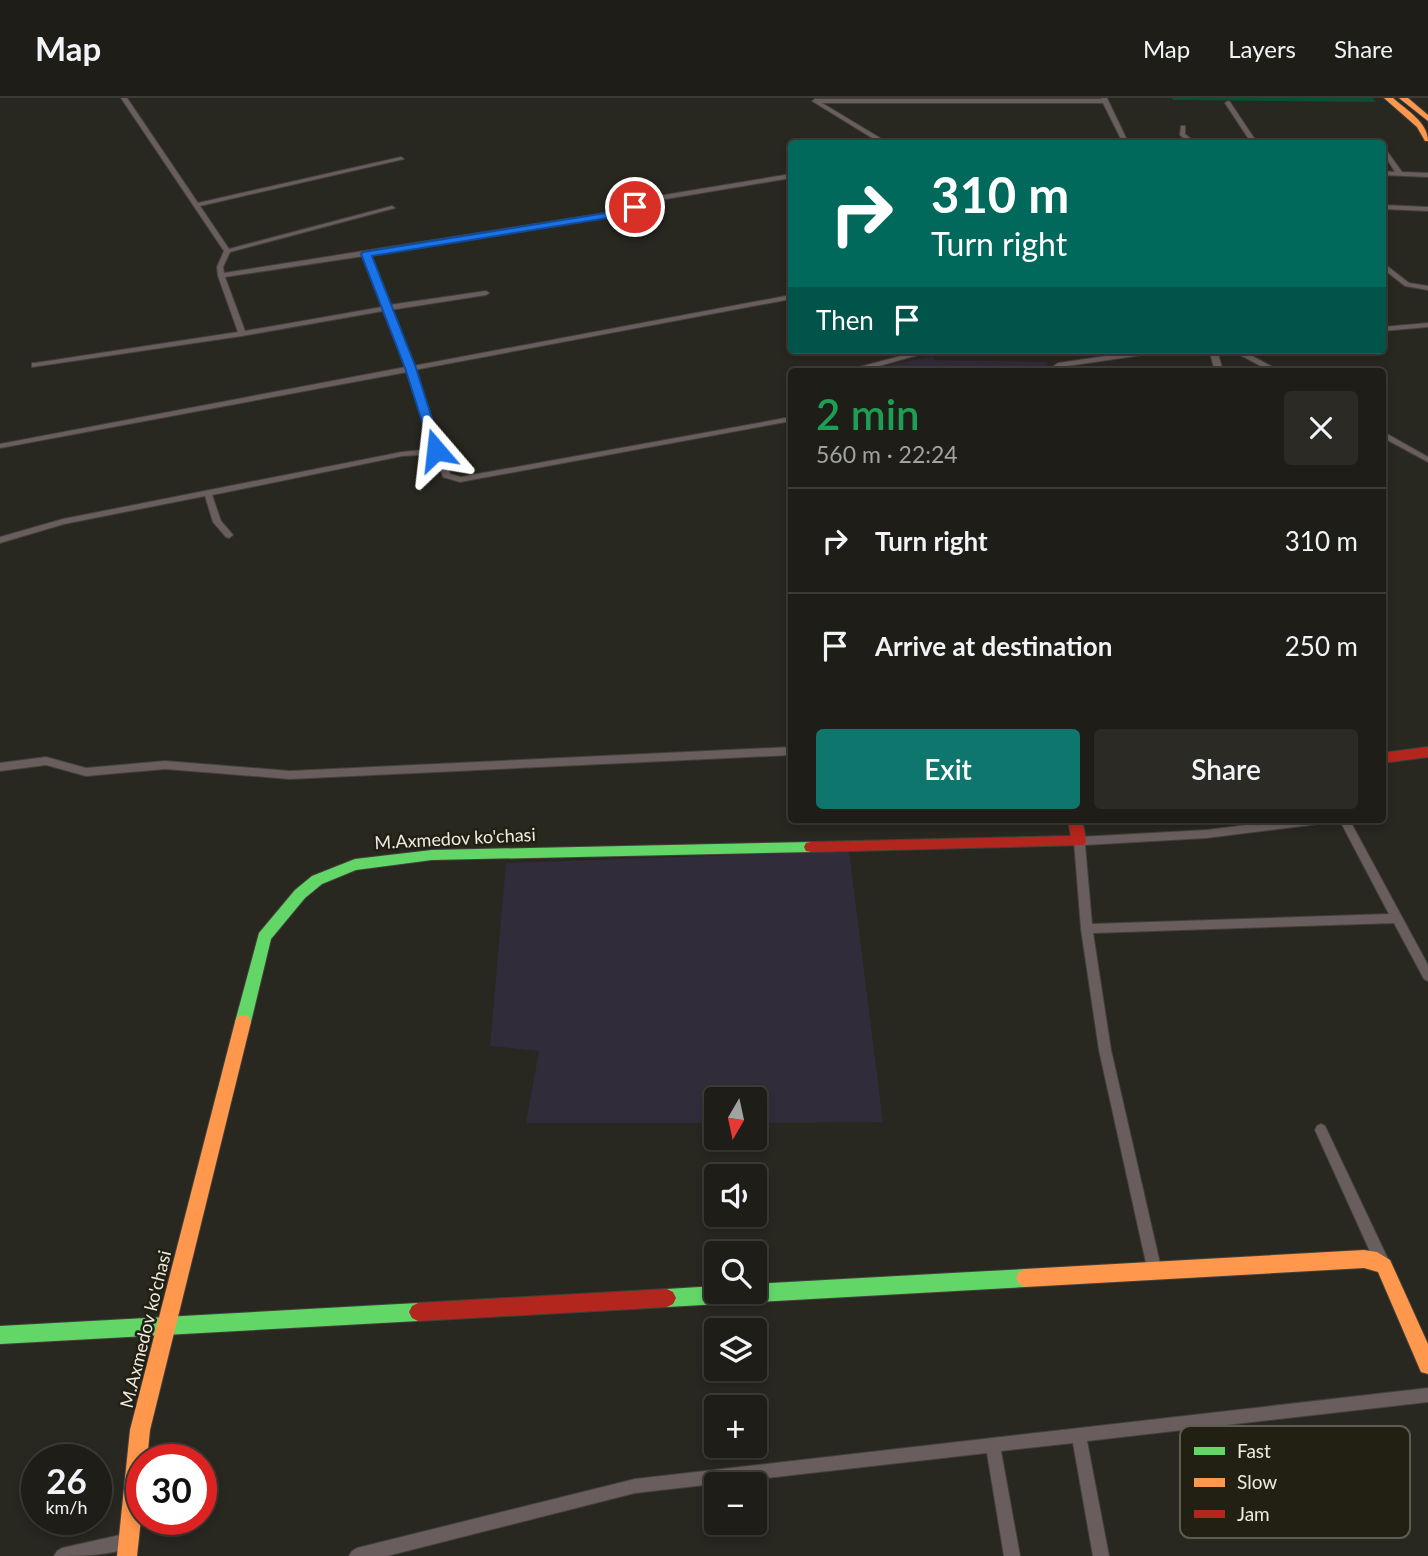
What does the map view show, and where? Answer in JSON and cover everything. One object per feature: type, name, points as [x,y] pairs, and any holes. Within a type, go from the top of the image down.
[{"type":"main road","points":[[1388,98],[1420,126],[1428,139]]},
{"type":"main road","points":[[1403,98],[1428,119]]},
{"type":"main road","points":[[1386,757],[1428,752]]},
{"type":"main road","name":"M.Axmedov ko'chasi","points":[[128,1549],[140,1430],[264,937],[285,907],[321,876],[368,861],[432,855],[1078,831]]},
{"type":"main road","points":[[0,1335],[1364,1259],[1377,1261],[1384,1266],[1428,1365]]},
{"type":"street","points":[[124,98],[227,251]]},
{"type":"street","points":[[812,99],[1104,99],[1122,140]]},
{"type":"street","points":[[812,99],[880,140]]},
{"type":"street","points":[[1228,103],[1252,140]]},
{"type":"street","points":[[1182,127],[1182,134],[1189,140]]},
{"type":"street","points":[[1386,153],[1400,174]]},
{"type":"street","points":[[195,205],[401,159]]},
{"type":"street","points":[[1386,173],[1428,175]]},
{"type":"street","points":[[221,276],[620,213],[652,199],[788,176]]},
{"type":"street","points":[[1386,207],[1428,209]]},
{"type":"street","points":[[227,251],[392,208]]},
{"type":"street","points":[[227,251],[220,267],[221,276],[242,334]]},
{"type":"street","points":[[366,254],[410,368],[446,475],[460,480],[788,420]]},
{"type":"street","points":[[1386,267],[1407,285],[1428,288]]},
{"type":"street","points":[[35,365],[486,293]]},
{"type":"street","points":[[0,446],[788,298]]},
{"type":"street","points":[[1386,329],[1428,325]]},
{"type":"street","points":[[860,368],[916,354]]},
{"type":"street","points":[[1054,368],[1058,365],[1135,354]]},
{"type":"street","points":[[1243,354],[1270,368]]},
{"type":"street","points":[[1386,435],[1428,460]]},
{"type":"street","points":[[0,540],[63,522],[402,454],[436,450]]},
{"type":"street","points":[[208,494],[217,522],[229,535]]},
{"type":"street","points":[[0,767],[46,761],[86,772],[164,765],[290,775],[788,751]]},
{"type":"street","points":[[1155,1272],[1105,1050],[1087,929],[1078,831],[1206,834],[1295,823]]},
{"type":"street","points":[[1345,823],[1428,976]]},
{"type":"street","points":[[1087,929],[1397,918]]},
{"type":"street","points":[[1321,1130],[1384,1266]]},
{"type":"street","points":[[357,1556],[635,1486],[1428,1395]]},
{"type":"street","points":[[1079,1435],[1101,1556]]},
{"type":"street","points":[[993,1445],[1012,1556]]},
{"type":"street","points":[[62,1556],[128,1549]]},
{"type":"shaded area","points":[[933,356],[935,360],[1048,362],[1047,368],[877,368]]},
{"type":"shaded area","points":[[849,851],[883,1122],[767,1123],[767,1087],[704,1087],[704,1123],[526,1123],[539,1051],[490,1046],[506,863]]},
{"type":"green space","points":[[1172,98],[1372,98],[1376,102],[1173,100]]},
{"type":"traffic: fast","points":[[243,1022],[264,937],[300,894],[317,880],[355,865],[432,855],[811,847]]},
{"type":"traffic: fast","points":[[667,1298],[1025,1278]]},
{"type":"traffic: fast","points":[[0,1335],[418,1312]]},
{"type":"traffic: slow","points":[[1388,98],[1420,126],[1428,139]]},
{"type":"traffic: slow","points":[[1403,98],[1428,119]]},
{"type":"traffic: slow","points":[[127,1556],[140,1430],[243,1022]]},
{"type":"traffic: slow","points":[[1025,1278],[1364,1259],[1377,1261],[1384,1266],[1428,1365]]},
{"type":"traffic: jam","points":[[1386,757],[1428,752]]},
{"type":"traffic: jam","points":[[811,847],[1079,841],[1076,823]]},
{"type":"traffic: jam","points":[[418,1312],[667,1298]]},
{"type":"route","points":[[436,450],[410,368],[366,254],[620,213],[635,207]]}]
